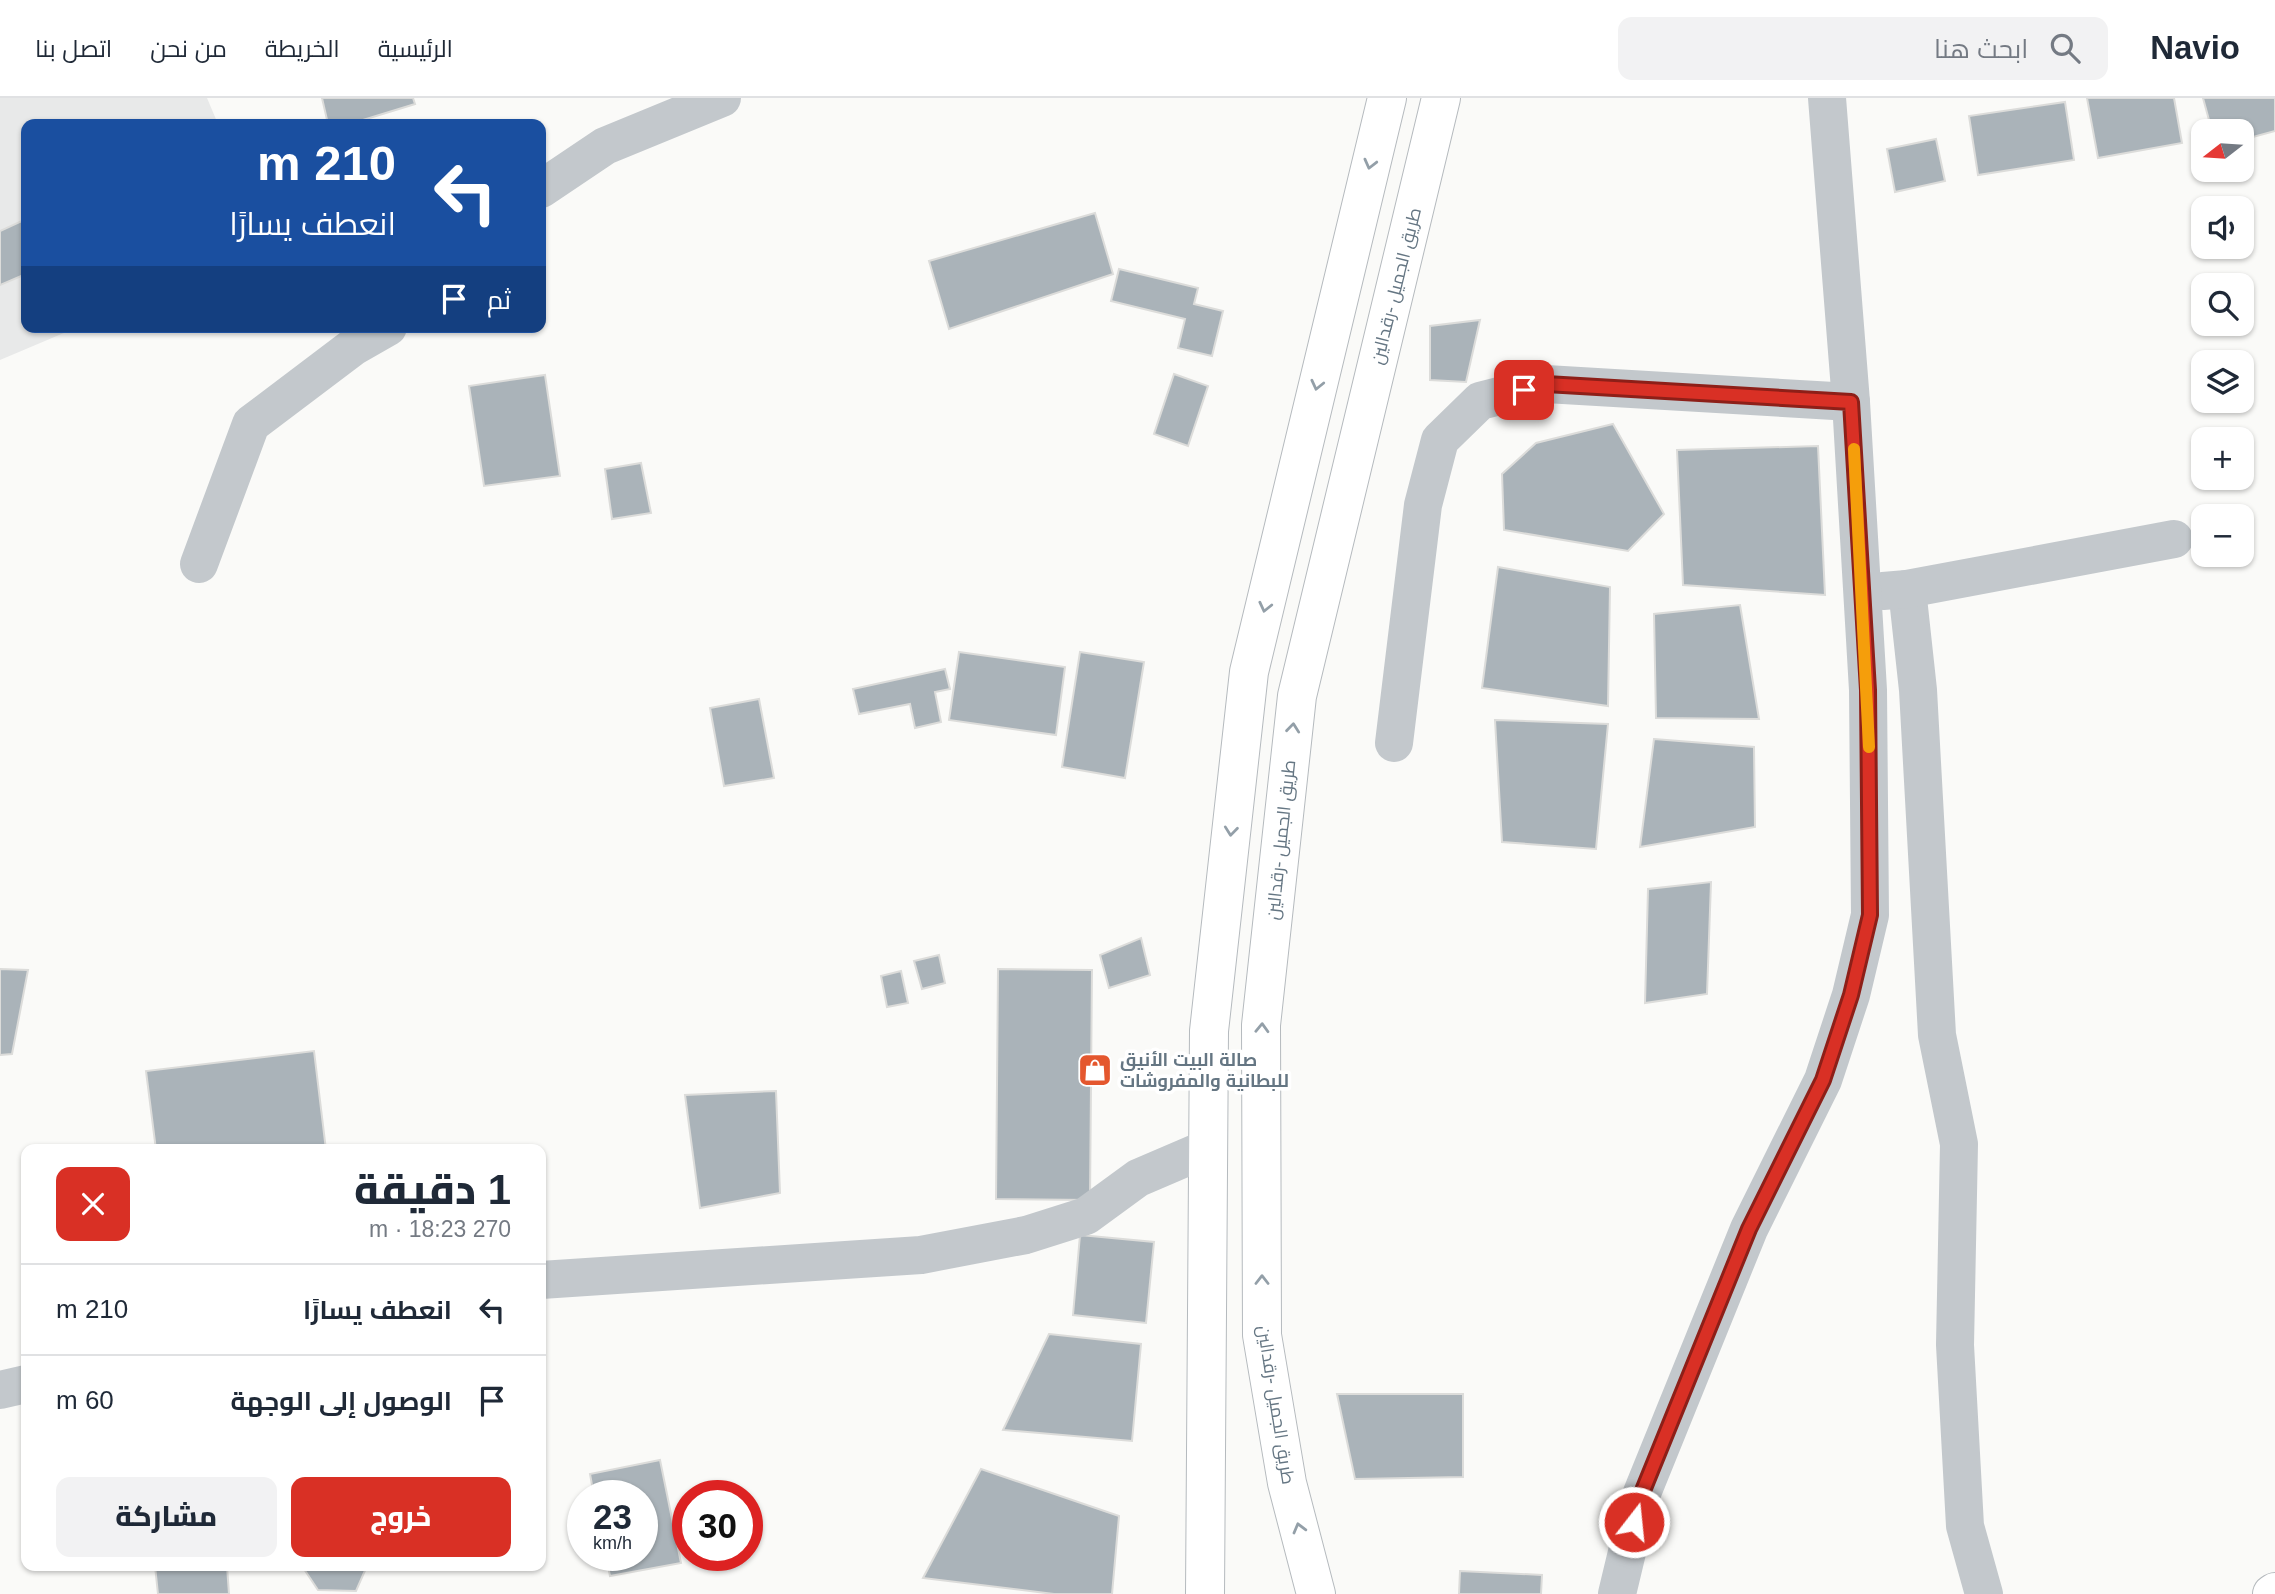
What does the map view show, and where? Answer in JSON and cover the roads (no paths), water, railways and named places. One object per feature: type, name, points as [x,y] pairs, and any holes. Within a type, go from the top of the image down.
[{"type":"main road","points":[[1205,1594],[1209,1031],[1250,672],[1387,98]]},
{"type":"main road","name":"طريق الجميل -رقدالين","points":[[1316,1594],[1287,1483],[1262,1335],[1261,1025],[1297,696],[1441,98]]},
{"type":"street","points":[[546,186],[605,146],[722,98]]},
{"type":"street","points":[[1617,1594],[1640,1498],[1749,1229],[1823,1080],[1851,995],[1870,915],[1868,690],[1851,402],[1827,98]]},
{"type":"street","points":[[199,564],[251,424],[353,347],[378,333]]},
{"type":"street","points":[[1394,743],[1423,505],[1440,440],[1480,401],[1546,384],[1851,402]]},
{"type":"street","points":[[1862,593],[1907,589],[2174,538]]},
{"type":"street","points":[[1907,589],[1917,690],[1937,1035],[1959,1144],[1955,1345],[1965,1526],[1984,1594]]},
{"type":"street","points":[[546,1280],[920,1255],[1026,1235],[1086,1216],[1138,1178],[1209,1148]]},
{"type":"street","points":[[0,1390],[21,1385]]},
{"type":"place","name":"صالة البيت الأنيق للبطانية والمفروشات","points":[[1095,1070]]}]
